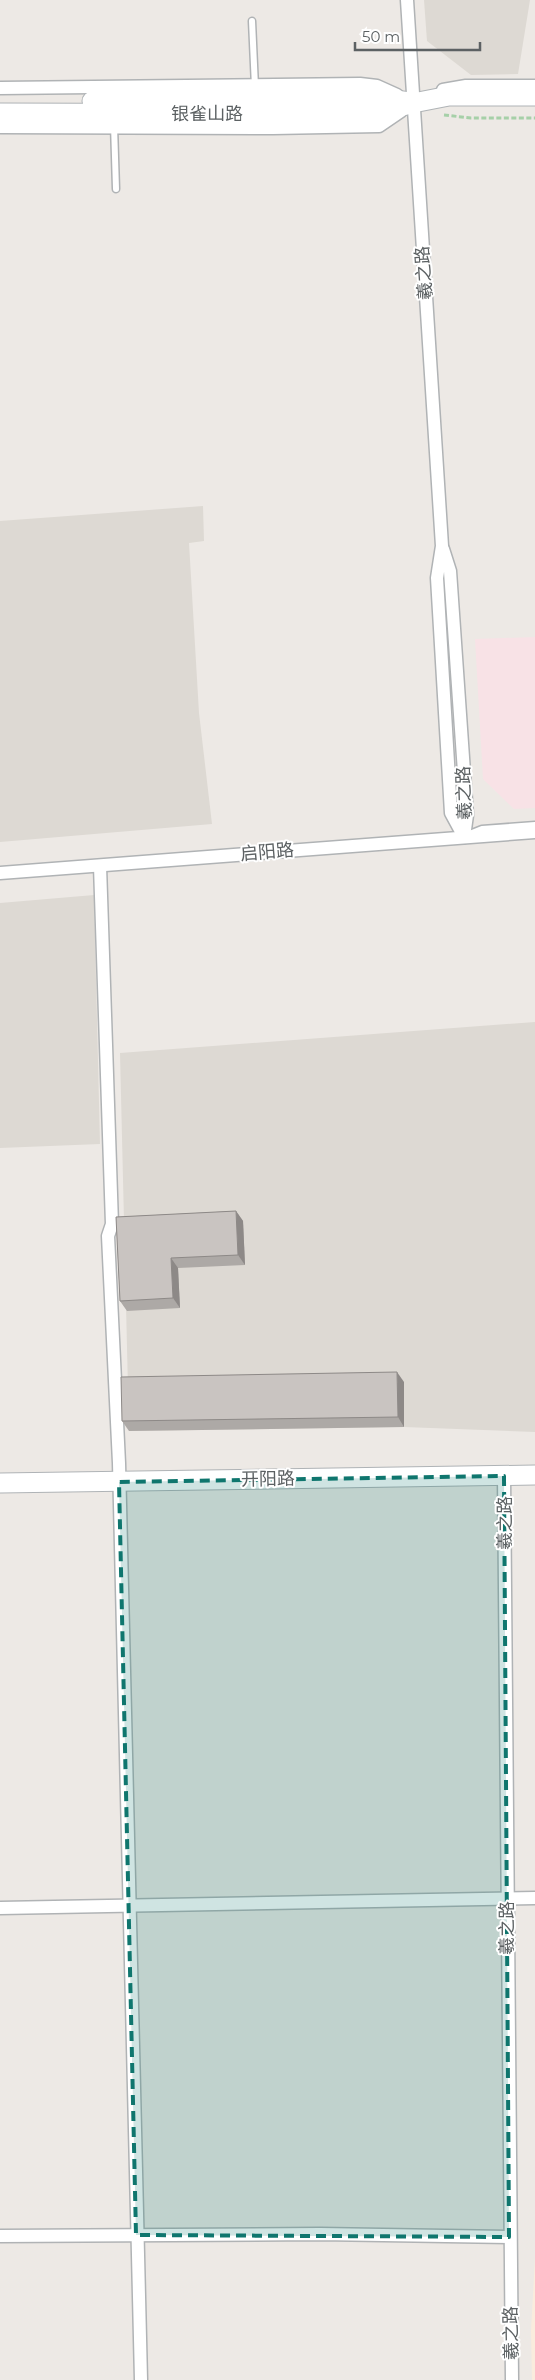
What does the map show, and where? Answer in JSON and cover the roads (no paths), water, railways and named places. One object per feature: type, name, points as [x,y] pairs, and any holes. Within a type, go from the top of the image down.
[{"type":"main road","name":"银雀山路","points":[[0,102],[255,91],[376,97],[461,109],[535,109]]},
{"type":"main road","name":"银雀山路","points":[[0,113],[114,120],[377,114],[413,103],[449,96],[535,96]]},
{"type":"main road","name":"开阳路","points":[[0,1483],[535,1475]]},
{"type":"street","name":"羲之路","points":[[407,0],[442,546],[451,580],[467,815],[464,837]]},
{"type":"street","points":[[413,103],[449,88],[535,86]]},
{"type":"street","points":[[0,88],[255,91]]},
{"type":"street","points":[[0,127],[114,120]]},
{"type":"street","name":"启阳路","points":[[0,873],[535,832]]},
{"type":"street","points":[[100,866],[112,1224],[108,1236],[119,1482],[141,2380]]},
{"type":"street","name":"羲之路","points":[[504,1476],[509,2237],[512,2380]]},
{"type":"street","points":[[0,1908],[507,1897],[535,1898]]},
{"type":"street","points":[[0,2236],[320,2234],[509,2237]]},
{"type":"lane","points":[[252,21],[255,91]]},
{"type":"lane","points":[[114,120],[116,189]]},
{"type":"lane","points":[[464,837],[482,829],[535,825]]}]
